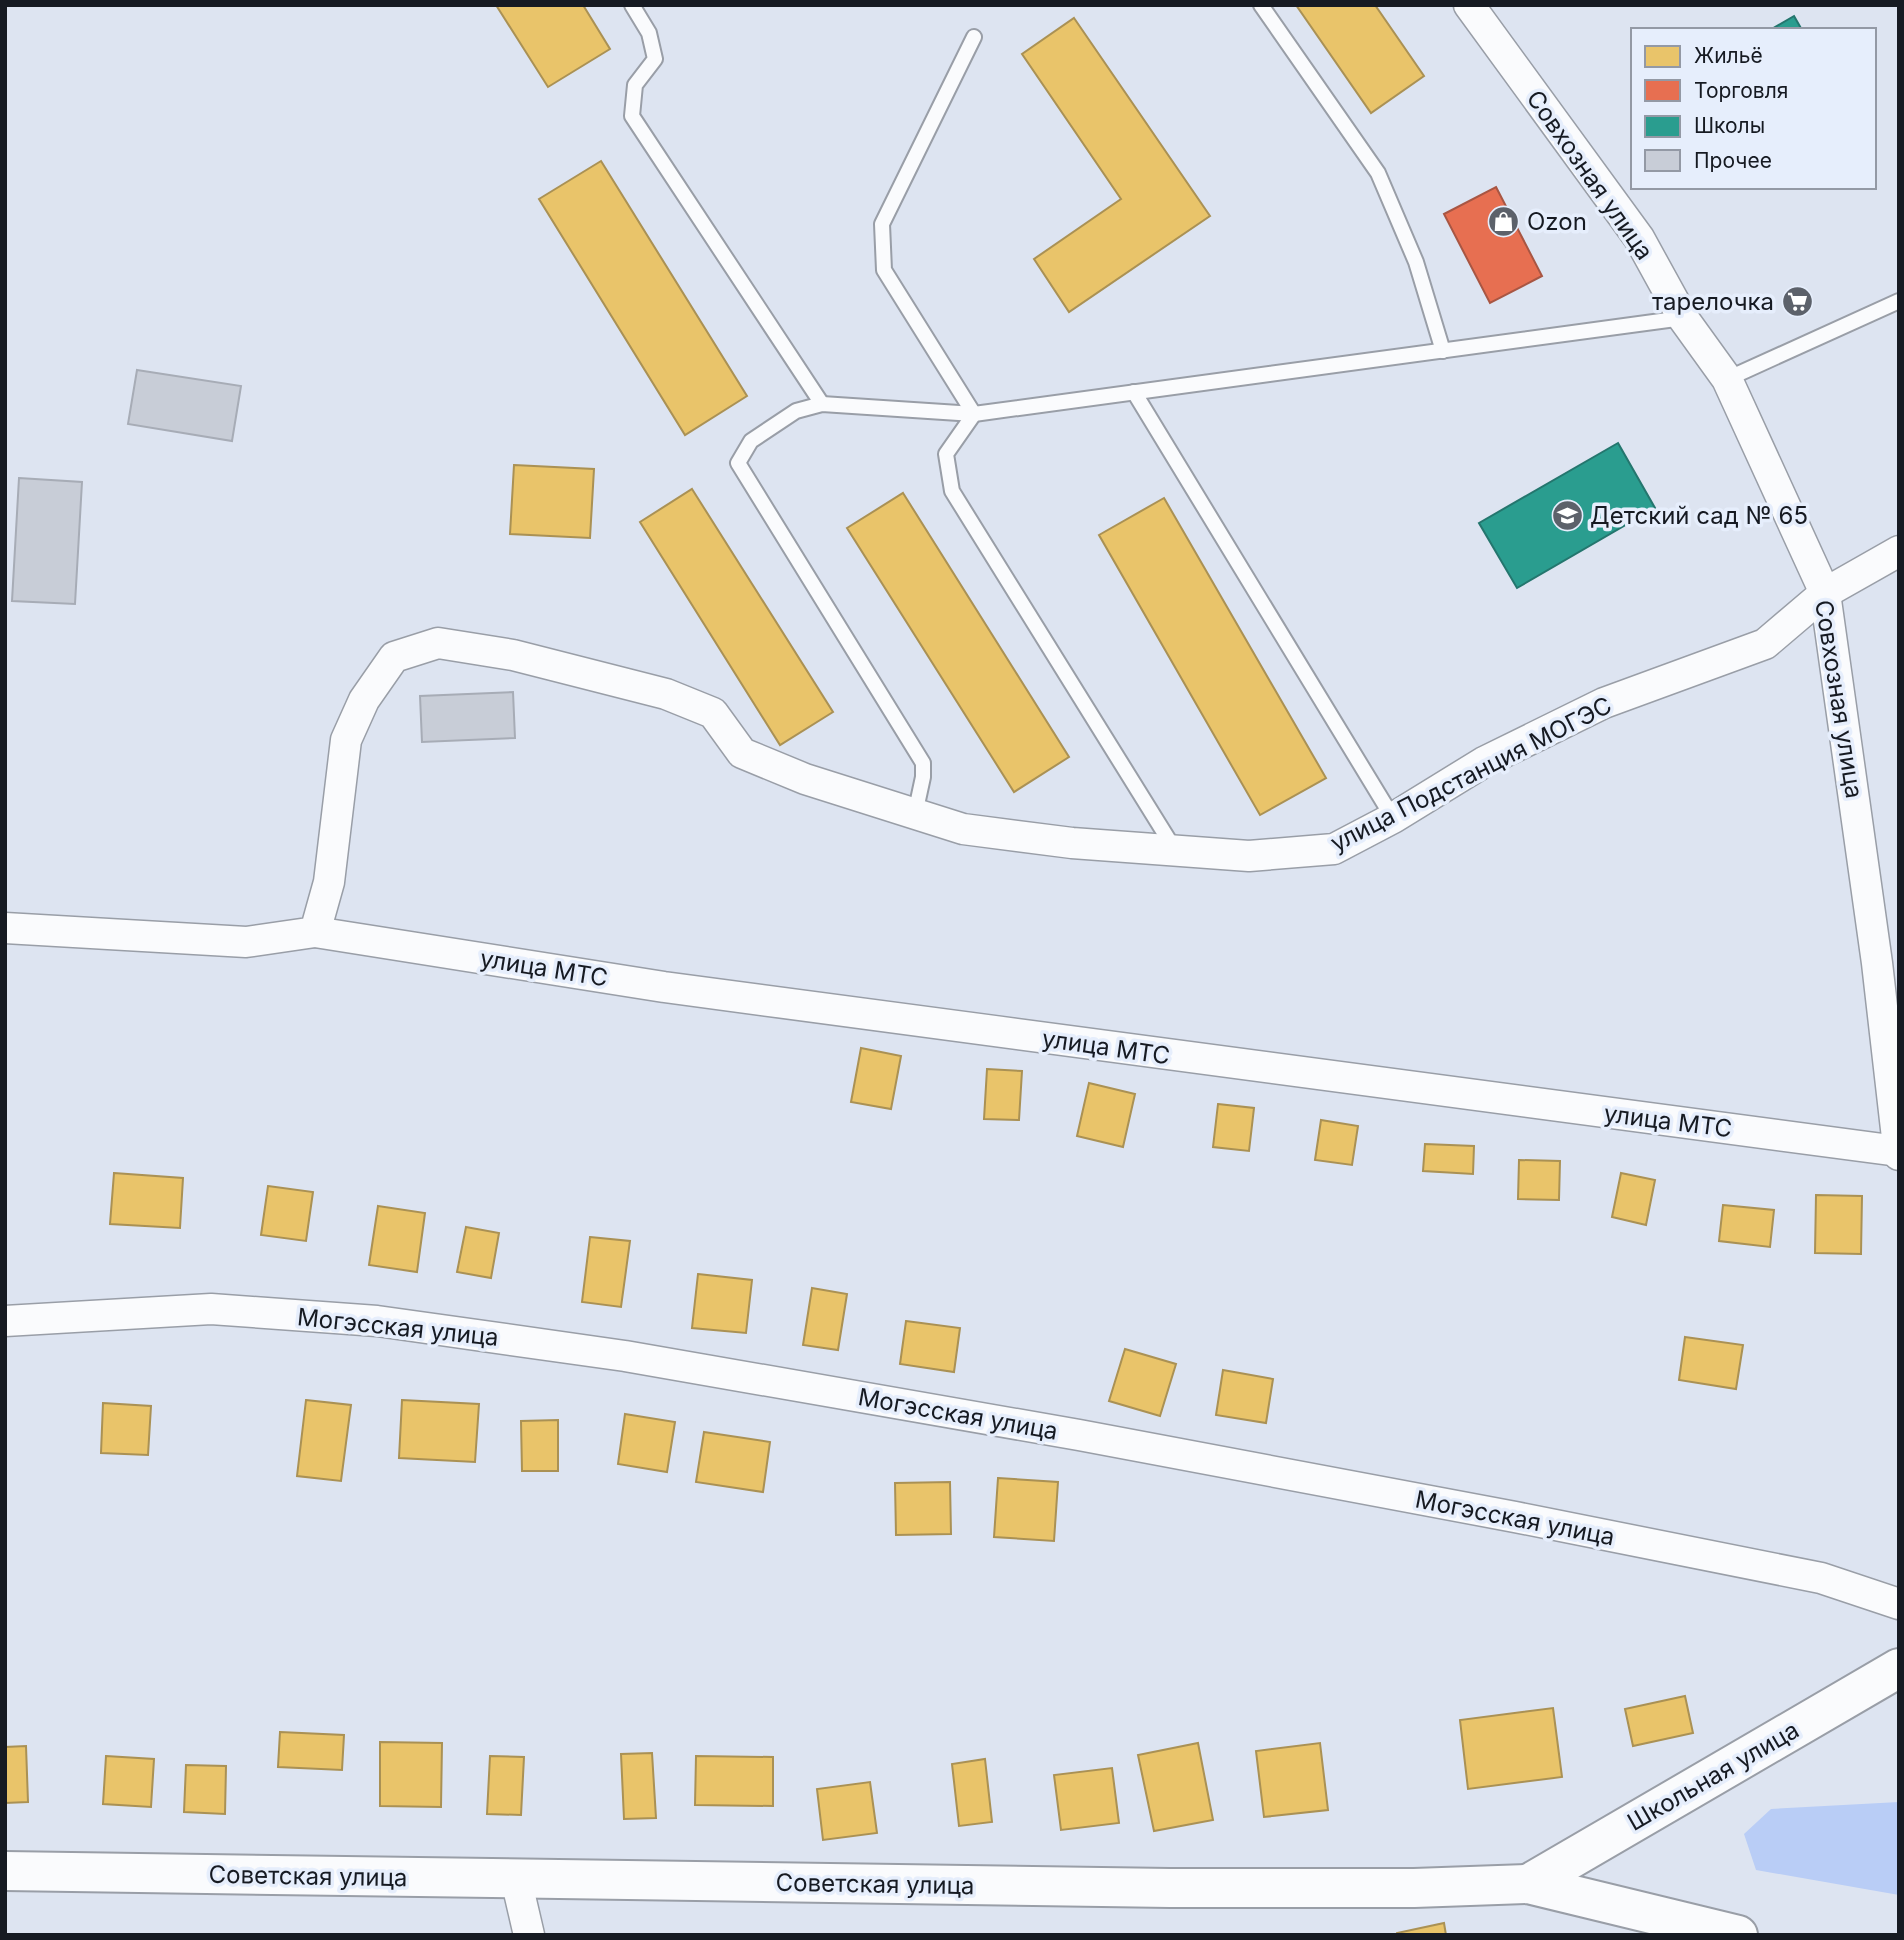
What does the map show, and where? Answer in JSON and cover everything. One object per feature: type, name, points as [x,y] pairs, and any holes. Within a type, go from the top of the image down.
[{"type":"street","name":"Совхозная улица","points":[[1469,5],[1639,238],[1684,318],[1727,379],[1825,593],[1888,961],[1898,1153]]},
{"type":"street","name":"улица Подстанция МОГЭС","points":[[315,932],[329,882],[346,740],[364,700],[394,657],[438,643],[513,655],[666,694],[713,713],[742,753],[805,779],[977,831],[1072,843],[1249,856],[1334,849],[1393,818],[1484,762],[1604,703],[1765,644],[1825,593],[1899,551]]},
{"type":"street","points":[[5,928],[246,942],[315,932]]},
{"type":"street","name":"улица МТС","points":[[315,932],[664,987],[1898,1153]]},
{"type":"street","name":"Могэсская улица","points":[[5,1321],[211,1310],[377,1321],[625,1356],[1080,1435],[1515,1517],[1821,1578],[1899,1604]]},
{"type":"street","name":"Школьная улица","points":[[1528,1884],[1899,1668]]},
{"type":"street","name":"Советская улица","points":[[5,1871],[1170,1888],[1414,1888],[1528,1884],[1738,1935]]},
{"type":"street","points":[[516,1879],[528,1935]]},
{"type":"lane","points":[[632,5],[649,33],[655,59],[635,85],[632,116],[822,404]]},
{"type":"lane","points":[[1261,5],[1378,173],[1416,262],[1443,351]]},
{"type":"lane","points":[[974,37],[882,224],[884,270],[974,414]]},
{"type":"lane","points":[[1727,379],[1899,301]]},
{"type":"lane","points":[[915,814],[923,777],[923,763],[738,463],[751,442],[796,411],[822,404],[974,414],[1684,318]]},
{"type":"lane","points":[[1134,392],[1393,818]]},
{"type":"lane","points":[[974,414],[946,454],[953,491],[1176,851]]},
{"type":"shaded area","points":[[1899,1802],[1899,1895],[1756,1870],[1744,1834],[1771,1809]]},
{"type":"building: Жильё","points":[[496,5],[583,5],[610,49],[548,87]]},
{"type":"building: Жильё","points":[[1296,5],[1375,5],[1424,76],[1371,113]]},
{"type":"building: Жильё","points":[[1074,18],[1210,216],[1069,312],[1034,259],[1121,199],[1022,54]]},
{"type":"building: Жильё","points":[[601,161],[747,396],[685,435],[539,199]]},
{"type":"building: Жильё","points":[[514,465],[594,469],[590,538],[510,534]]},
{"type":"building: Жильё","points":[[692,489],[833,712],[780,745],[640,522]]},
{"type":"building: Жильё","points":[[903,493],[1069,757],[1014,792],[847,528]]},
{"type":"building: Жильё","points":[[1164,498],[1326,778],[1260,815],[1099,535]]},
{"type":"building: Жильё","points":[[861,1048],[901,1056],[891,1109],[851,1102]]},
{"type":"building: Жильё","points":[[987,1069],[1022,1071],[1019,1120],[984,1119]]},
{"type":"building: Жильё","points":[[1089,1083],[1135,1094],[1123,1147],[1077,1136]]},
{"type":"building: Жильё","points":[[1218,1104],[1254,1108],[1249,1151],[1213,1147]]},
{"type":"building: Жильё","points":[[1321,1120],[1358,1126],[1352,1165],[1315,1160]]},
{"type":"building: Жильё","points":[[1425,1144],[1474,1146],[1473,1174],[1423,1171]]},
{"type":"building: Жильё","points":[[1519,1160],[1560,1161],[1559,1200],[1518,1199]]},
{"type":"building: Жильё","points":[[114,1173],[183,1178],[180,1228],[110,1224]]},
{"type":"building: Жильё","points":[[1621,1173],[1655,1180],[1646,1225],[1612,1217]]},
{"type":"building: Жильё","points":[[268,1186],[313,1192],[306,1241],[261,1235]]},
{"type":"building: Жильё","points":[[1816,1195],[1862,1196],[1861,1254],[1815,1253]]},
{"type":"building: Жильё","points":[[1723,1205],[1774,1210],[1770,1247],[1719,1241]]},
{"type":"building: Жильё","points":[[378,1206],[425,1213],[417,1272],[369,1265]]},
{"type":"building: Жильё","points":[[466,1227],[499,1233],[491,1278],[457,1272]]},
{"type":"building: Жильё","points":[[590,1237],[630,1241],[621,1307],[582,1302]]},
{"type":"building: Жильё","points":[[698,1274],[752,1280],[746,1333],[692,1328]]},
{"type":"building: Жильё","points":[[812,1288],[847,1294],[838,1350],[803,1345]]},
{"type":"building: Жильё","points":[[906,1321],[960,1328],[954,1372],[900,1364]]},
{"type":"building: Жильё","points":[[1685,1337],[1743,1345],[1736,1389],[1679,1380]]},
{"type":"building: Жильё","points":[[1125,1349],[1176,1364],[1160,1416],[1109,1401]]},
{"type":"building: Жильё","points":[[1223,1370],[1273,1379],[1266,1423],[1216,1415]]},
{"type":"building: Жильё","points":[[306,1400],[351,1405],[341,1481],[297,1476]]},
{"type":"building: Жильё","points":[[402,1400],[479,1404],[475,1462],[399,1458]]},
{"type":"building: Жильё","points":[[103,1403],[151,1406],[148,1455],[101,1453]]},
{"type":"building: Жильё","points":[[625,1414],[675,1422],[667,1472],[618,1464]]},
{"type":"building: Жильё","points":[[558,1420],[558,1471],[522,1471],[521,1421]]},
{"type":"building: Жильё","points":[[704,1432],[770,1442],[763,1492],[696,1482]]},
{"type":"building: Жильё","points":[[998,1478],[1058,1482],[1054,1541],[994,1537]]},
{"type":"building: Жильё","points":[[950,1482],[951,1534],[896,1535],[895,1483]]},
{"type":"building: Жильё","points":[[1685,1696],[1693,1733],[1633,1746],[1625,1709]]},
{"type":"building: Жильё","points":[[1553,1708],[1562,1777],[1468,1789],[1460,1720]]},
{"type":"building: Жильё","points":[[280,1732],[344,1735],[342,1770],[278,1767]]},
{"type":"building: Жильё","points":[[380,1742],[442,1743],[441,1807],[380,1806]]},
{"type":"building: Жильё","points":[[1198,1743],[1213,1820],[1154,1831],[1138,1755]]},
{"type":"building: Жильё","points":[[1320,1743],[1328,1810],[1264,1817],[1256,1751]]},
{"type":"building: Жильё","points":[[26,1746],[28,1802],[5,1803],[5,1747]]},
{"type":"building: Жильё","points":[[652,1753],[656,1818],[624,1819],[621,1754]]},
{"type":"building: Жильё","points":[[106,1756],[154,1759],[151,1807],[103,1804]]},
{"type":"building: Жильё","points":[[490,1756],[524,1757],[521,1815],[487,1814]]},
{"type":"building: Жильё","points":[[696,1756],[773,1757],[773,1806],[695,1805]]},
{"type":"building: Жильё","points":[[985,1759],[992,1822],[959,1826],[952,1764]]},
{"type":"building: Жильё","points":[[186,1765],[226,1766],[225,1814],[184,1812]]},
{"type":"building: Жильё","points":[[1112,1768],[1119,1823],[1061,1830],[1054,1775]]},
{"type":"building: Жильё","points":[[870,1782],[877,1833],[823,1840],[817,1789]]},
{"type":"building: Жильё","points":[[1444,1923],[1446,1935],[1397,1935],[1397,1933]]},
{"type":"building: Торговля","points":[[1496,187],[1542,276],[1490,303],[1444,214]]},
{"type":"building: Школы","points":[[1794,16],[1801,28],[1773,28]]},
{"type":"building: Школы","name":"Детский сад № 65","points":[[1618,443],[1655,508],[1517,588],[1479,523]]},
{"type":"building: Прочее","points":[[137,370],[241,386],[232,441],[128,424]]},
{"type":"building: Прочее","points":[[19,478],[82,482],[75,604],[12,601]]},
{"type":"building: Прочее","points":[[513,692],[515,738],[422,742],[420,696]]},
{"type":"place","name":"Ozon","points":[[1504,221]]},
{"type":"place","name":"тарелочка","points":[[1797,301]]},
{"type":"place","name":"Детский сад № 65","points":[[1567,515]]}]
